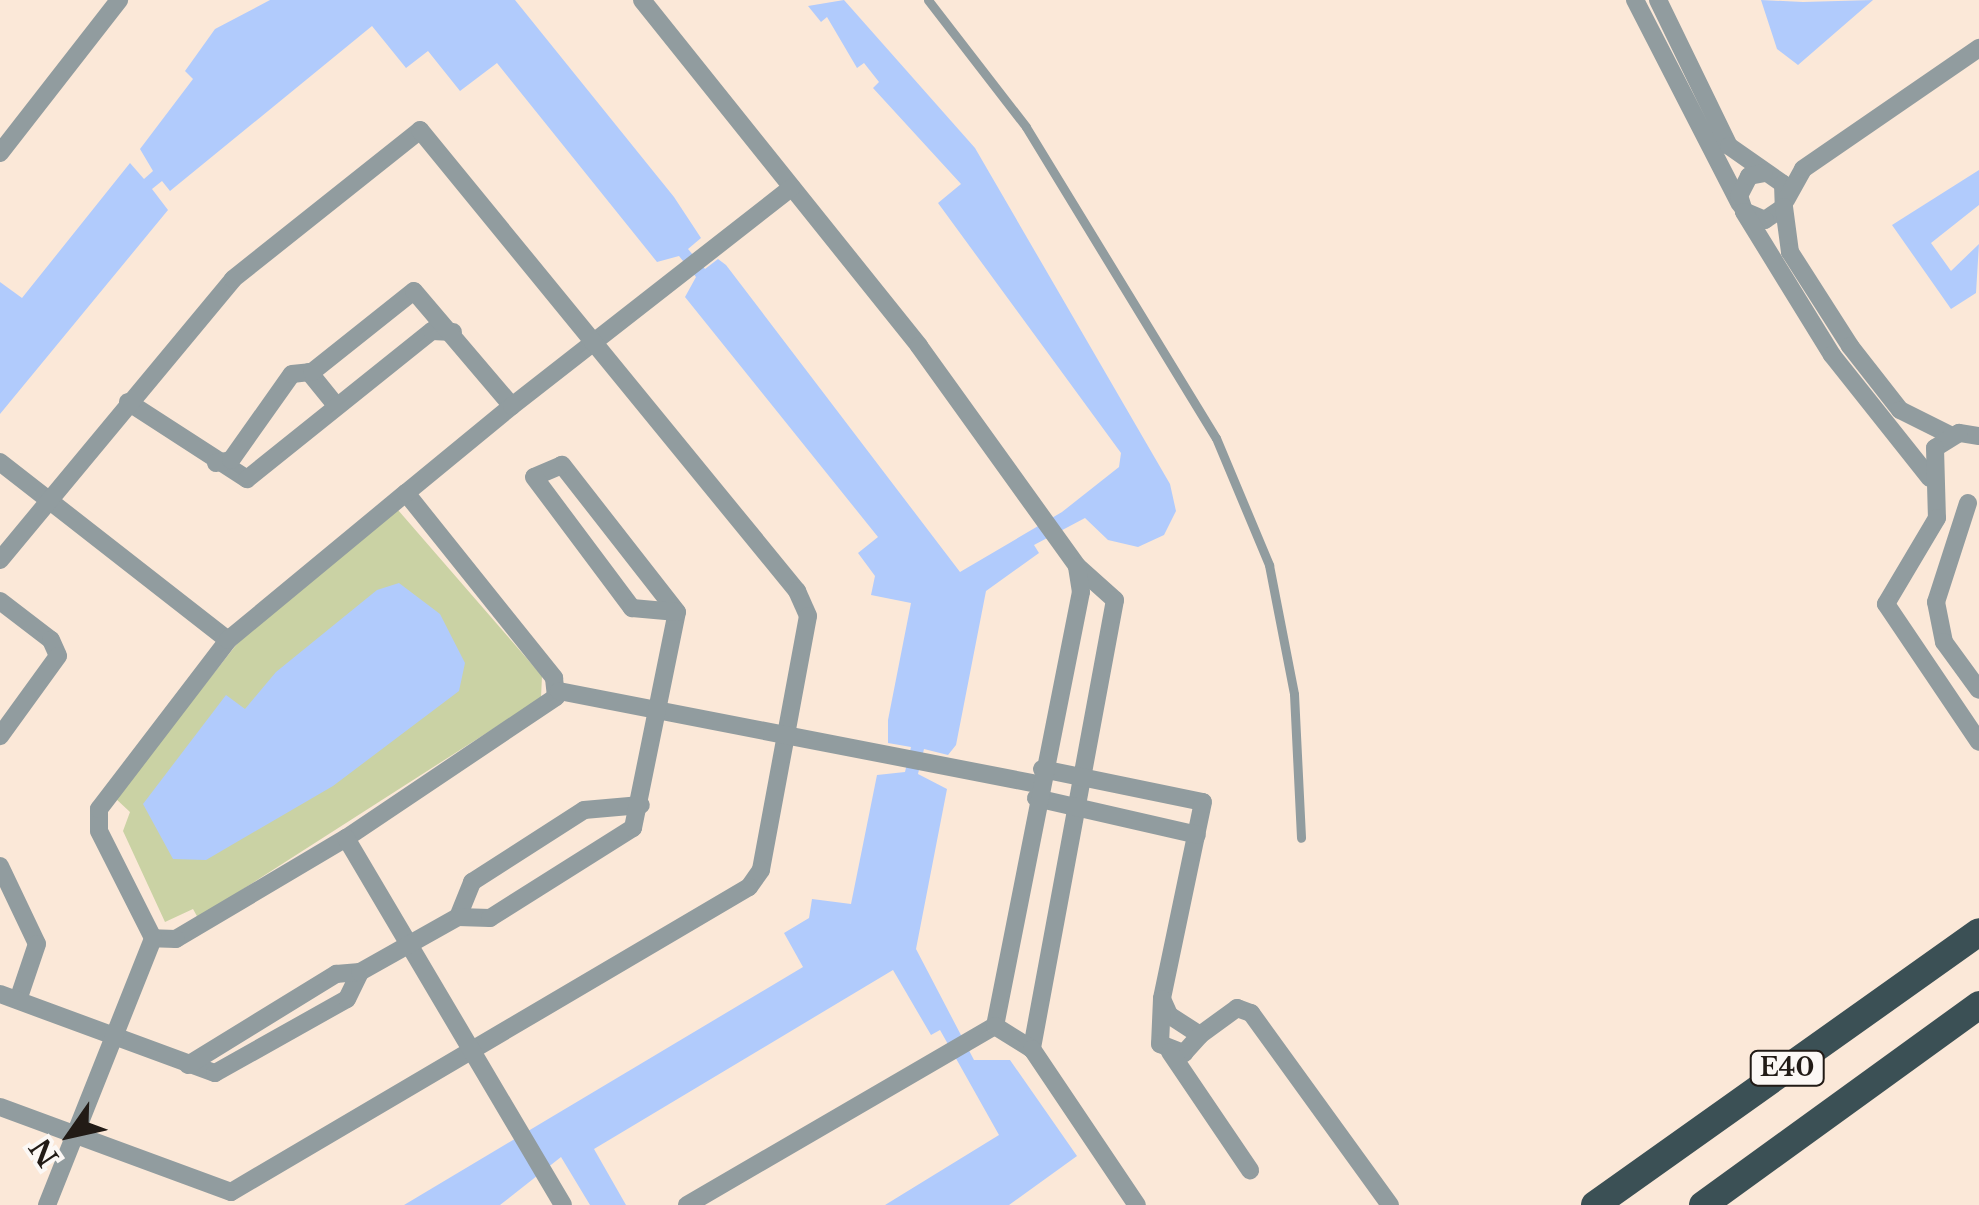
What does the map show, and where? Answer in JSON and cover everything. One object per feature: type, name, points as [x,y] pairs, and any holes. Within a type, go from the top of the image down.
[{"type":"highway","name":"E40","points":[[1595,1205],[1979,932]]},
{"type":"highway","name":"E40","points":[[1703,1205],[1979,1005]]},
{"type":"street","points":[[0,153],[119,0]]},
{"type":"street","points":[[642,0],[792,187],[1042,514],[1077,566],[1116,609],[1032,1048]]},
{"type":"street","points":[[1635,0],[1742,208],[1832,355],[1932,482],[1976,501],[1936,602]]},
{"type":"street","points":[[1658,0],[1729,146],[1767,173],[1785,204],[1790,252],[1860,359],[1900,410],[1954,434],[1979,436]]},
{"type":"street","points":[[1742,208],[1765,220],[1785,204],[1803,170],[1979,48]]},
{"type":"street","points":[[0,560],[232,279],[414,130],[431,136],[804,599],[785,734],[757,879],[231,1192],[0,1107]]},
{"type":"street","points":[[1742,208],[1744,182],[1767,173],[1803,170]]},
{"type":"street","points":[[47,1205],[153,938],[99,830],[98,809],[228,640],[512,406],[792,187]]},
{"type":"street","points":[[216,463],[231,460],[292,374],[309,372],[414,291],[453,332],[512,406]]},
{"type":"street","points":[[128,402],[216,463],[246,478],[334,403],[432,330],[453,332]]},
{"type":"street","points":[[309,372],[334,403]]},
{"type":"street","points":[[1979,424],[1954,434],[1930,457],[1937,518],[1894,582],[1888,613],[1979,742]]},
{"type":"street","points":[[0,462],[228,640]]},
{"type":"street","points":[[188,1065],[336,974],[360,972],[458,917],[490,918],[628,833],[641,805],[662,711],[677,612],[562,465],[534,477],[632,608],[677,612]]},
{"type":"street","points":[[406,493],[559,690],[1039,784],[1086,776],[1203,802],[1155,1030],[1250,1170]]},
{"type":"street","points":[[994,1026],[1039,784],[1081,592],[1077,566]]},
{"type":"street","points":[[1894,582],[1924,579],[1962,672],[1979,690]]},
{"type":"street","points":[[0,601],[52,640],[58,656],[0,736]]},
{"type":"street","points":[[1940,688],[1962,672]]},
{"type":"street","points":[[153,938],[176,939],[346,838],[559,690]]},
{"type":"street","points":[[1039,784],[1078,810],[1197,835]]},
{"type":"street","points":[[458,917],[472,882],[584,810],[641,805]]},
{"type":"street","points":[[346,838],[563,1205]]},
{"type":"street","points":[[0,866],[6,891],[37,944],[9,997],[188,1065],[222,1071],[347,999],[360,972]]},
{"type":"street","points":[[1162,999],[1181,1027],[1200,1035]]},
{"type":"street","points":[[1170,1052],[1184,1053],[1200,1035],[1237,1008],[1251,1013],[1390,1205]]},
{"type":"street","points":[[687,1205],[994,1026]]},
{"type":"street","points":[[994,1026],[1032,1048],[1136,1205]]},
{"type":"lane","points":[[928,0],[1026,127],[1216,438],[1269,565],[1294,694],[1301,838]]},
{"type":"green space","points":[[398,510],[542,676],[541,698],[198,918],[193,909],[165,922],[123,831],[130,812],[115,798],[248,630]]},
{"type":"water","points":[[270,0],[515,0],[674,197],[701,238],[688,249],[705,269],[718,259],[726,265],[960,572],[1062,512],[1119,467],[1121,453],[938,203],[961,184],[873,88],[879,82],[864,63],[857,68],[827,17],[821,22],[808,6],[844,0],[975,148],[1170,484],[1176,511],[1164,535],[1138,547],[1108,540],[1085,518],[1034,545],[1039,553],[986,591],[956,745],[948,755],[924,749],[918,774],[947,789],[916,949],[974,1060],[1010,1060],[1077,1156],[1009,1205],[885,1205],[999,1135],[940,1030],[931,1035],[893,970],[594,1149],[626,1205],[590,1205],[561,1157],[500,1205],[404,1205],[803,967],[784,933],[809,918],[812,899],[851,904],[877,775],[905,772],[911,747],[888,743],[888,720],[911,603],[871,595],[875,576],[858,553],[878,537],[685,297],[696,277],[679,256],[657,262],[497,63],[460,91],[428,51],[406,68],[372,26],[170,191],[162,181],[152,189],[168,210],[0,414],[0,282],[22,298],[130,163],[144,179],[153,171],[140,149],[193,79],[185,71],[215,29]]},
{"type":"water","points":[[1761,0],[1873,0],[1798,65],[1777,49]]},
{"type":"water","points":[[1979,170],[1979,205],[1931,243],[1951,271],[1979,244],[1976,293],[1951,309],[1892,225]]},
{"type":"water","points":[[399,583],[440,614],[465,663],[459,691],[333,786],[206,860],[173,859],[143,804],[226,695],[245,709],[276,672],[377,590]]}]
